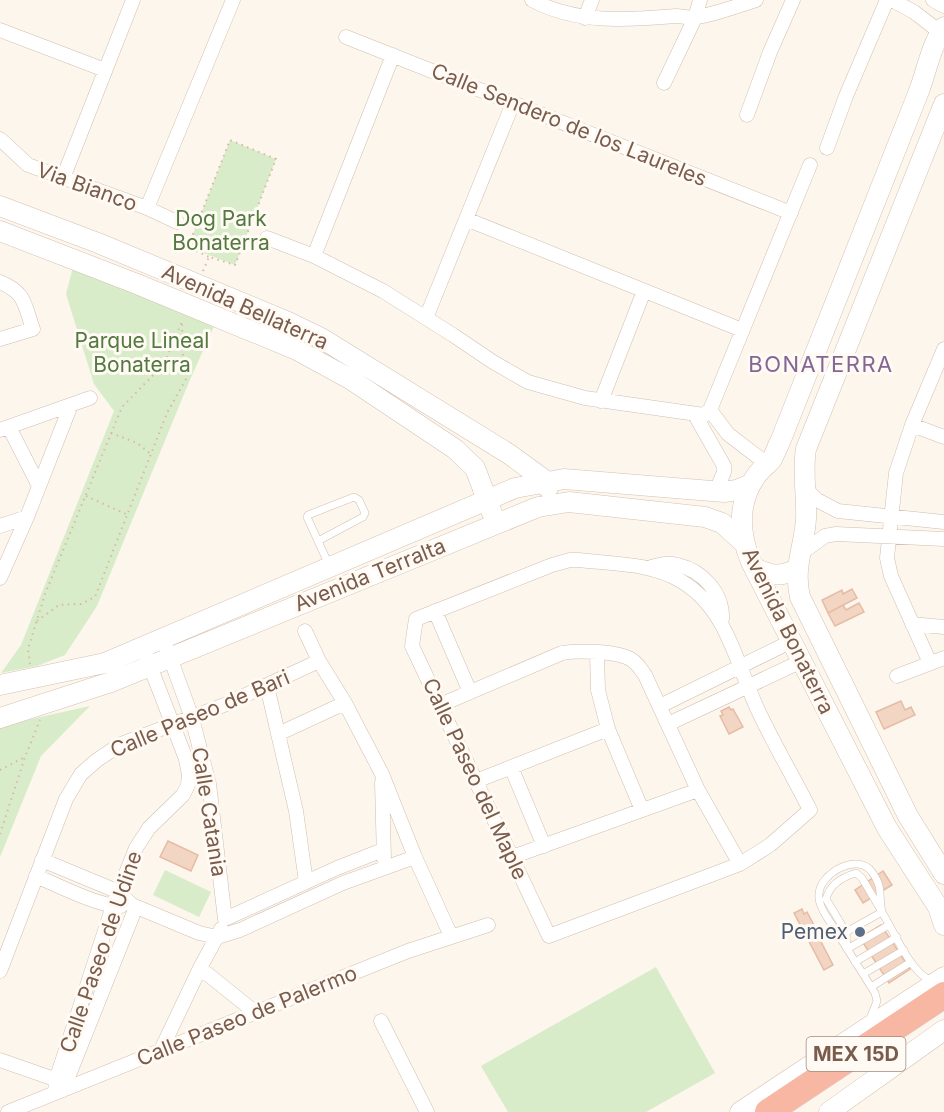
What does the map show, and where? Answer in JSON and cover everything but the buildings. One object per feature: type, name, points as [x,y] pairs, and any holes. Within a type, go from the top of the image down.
[{"type":"highway","name":"MEX 15D","points":[[768,1112],[938,981]]},
{"type":"highway","points":[[798,1112],[944,1014]]},
{"type":"street","points":[[63,178],[133,0]]},
{"type":"street","points":[[147,208],[233,0]]},
{"type":"street","points":[[532,0],[585,18],[624,20],[756,0]]},
{"type":"street","points":[[585,18],[592,0]]},
{"type":"street","points":[[664,83],[694,10],[713,0]]},
{"type":"street","points":[[747,115],[793,0]]},
{"type":"street","points":[[827,148],[846,96],[887,0]]},
{"type":"street","points":[[892,0],[914,12],[940,34],[937,53],[944,64]]},
{"type":"street","points":[[933,0],[944,6]]},
{"type":"street","points":[[0,30],[105,70]]},
{"type":"street","name":"Avenida Bonaterra","points":[[940,34],[840,292],[769,461],[751,484],[742,509],[744,543],[755,568],[887,828],[942,912]]},
{"type":"street","name":"Calle Sendero de los Laureles","points":[[346,37],[791,213]]},
{"type":"street","points":[[314,256],[393,55]]},
{"type":"street","points":[[426,318],[513,103]]},
{"type":"street","name":"Avenida Bonaterra","points":[[944,104],[806,449],[803,467],[806,521],[798,562],[797,583],[800,597],[908,816],[944,874]]},
{"type":"street","name":"Via Bianco","points":[[1,142],[28,165],[147,208],[177,222]]},
{"type":"street","points":[[898,145],[924,154]]},
{"type":"street","points":[[716,491],[724,472],[703,413],[742,330],[810,165]]},
{"type":"street","name":"Avenida Bellaterra","points":[[0,206],[98,243],[321,338],[509,454],[546,482]]},
{"type":"street","points":[[466,219],[742,330]]},
{"type":"street","name":"Avenida Bellaterra","points":[[0,231],[186,313],[297,350],[350,379],[455,449],[475,468],[489,500],[495,524]]},
{"type":"street","points":[[267,238],[314,256],[383,291],[528,382],[585,398],[703,413],[737,441],[769,461],[782,457],[803,467]]},
{"type":"street","points":[[0,282],[16,289],[33,329],[0,339]]},
{"type":"street","points":[[600,400],[644,291]]},
{"type":"street","points":[[840,292],[865,300]]},
{"type":"street","points":[[930,663],[891,576],[887,558],[896,473],[912,425],[944,349]]},
{"type":"street","points":[[39,486],[4,428],[90,398]]},
{"type":"street","points":[[0,578],[27,517],[71,405]]},
{"type":"street","points":[[912,425],[944,437]]},
{"type":"street","points":[[719,456],[726,453],[737,441]]},
{"type":"street","name":"Avenida Terralta","points":[[0,718],[111,682],[147,657],[331,568],[515,488],[564,479],[716,491],[738,490],[751,484]]},
{"type":"street","points":[[546,482],[553,505]]},
{"type":"street","points":[[805,488],[817,500],[838,511],[944,522]]},
{"type":"street","name":"Avenida Terralta","points":[[167,648],[538,507],[569,502],[705,517],[722,523],[744,543]]},
{"type":"street","points":[[0,526],[27,517]]},
{"type":"street","points":[[755,568],[769,575],[783,575],[825,536],[836,534],[944,539]]},
{"type":"street","points":[[440,705],[562,653],[574,651],[597,653],[631,659],[645,675],[698,790],[740,864],[770,845],[810,810],[757,709],[723,624],[723,610],[719,597],[710,584],[695,572],[678,564],[647,568],[579,560],[561,562],[435,611],[470,692]]},
{"type":"street","name":"Calle Paseo del Maple","points":[[435,611],[416,619],[412,646],[549,936],[740,864]]},
{"type":"street","points":[[912,624],[944,627]]},
{"type":"street","points":[[305,630],[382,774],[415,857],[451,936]]},
{"type":"street","points":[[660,706],[792,641]]},
{"type":"street","name":"Calle Catania","points":[[167,648],[192,718],[210,796],[225,919]]},
{"type":"street","points":[[597,653],[598,690],[608,729],[642,810]]},
{"type":"street","points":[[147,657],[186,759],[189,776],[185,791],[210,796]]},
{"type":"street","name":"Avenida Terralta","points":[[0,685],[105,663],[147,657]]},
{"type":"street","points":[[897,676],[944,658]]},
{"type":"street","name":"Calle Paseo de Bari","points":[[0,971],[66,799],[81,774],[120,744],[192,718],[320,661]]},
{"type":"street","points":[[668,724],[802,661]]},
{"type":"street","points":[[267,686],[296,811],[306,882]]},
{"type":"street","points":[[278,734],[345,703]]},
{"type":"street","points":[[476,781],[608,729]]},
{"type":"street","points":[[511,767],[543,846]]},
{"type":"street","points":[[382,774],[385,868]]},
{"type":"street","points":[[512,857],[698,790]]},
{"type":"street","name":"Calle Paseo de Udine","points":[[63,1086],[113,906],[136,848],[149,828],[185,791]]},
{"type":"street","points":[[887,828],[908,816]]},
{"type":"street","points":[[160,1052],[225,919],[383,850]]},
{"type":"street","points":[[42,860],[119,892],[134,906],[200,933],[218,937],[343,883],[415,857]]},
{"type":"street","points":[[36,876],[113,906],[134,906]]},
{"type":"street","name":"Calle Paseo de Udine","points":[[63,1086],[134,906]]},
{"type":"street","name":"Calle Paseo de Palermo","points":[[8,1112],[63,1086],[160,1052],[451,936],[488,925]]},
{"type":"street","points":[[200,968],[256,1013]]},
{"type":"street","points":[[740,1112],[938,981]]},
{"type":"street","points":[[381,1021],[427,1112]]},
{"type":"street","points":[[829,1112],[944,1030]]},
{"type":"street","points":[[0,1060],[63,1086]]},
{"type":"lane","points":[[318,540],[363,517],[365,513],[358,498],[354,497],[308,515],[318,540],[331,568]]},
{"type":"lane","points":[[842,934],[819,901],[818,895],[820,886],[826,878],[850,864],[858,864],[872,871],[881,888],[882,912]]},
{"type":"lane","points":[[854,1037],[866,1026],[877,1002],[871,987],[847,949],[826,899],[833,884],[856,873],[862,878],[911,962],[924,978],[938,981]]},
{"type":"lane","points":[[842,934],[882,912]]},
{"type":"lane","points":[[847,949],[890,925]]},
{"type":"lane","points":[[855,962],[897,938]]},
{"type":"lane","points":[[863,974],[904,950]]},
{"type":"lane","points":[[871,987],[911,962]]},
{"type":"path","points":[[230,140],[276,159],[235,266],[209,257],[188,247],[230,140]]},
{"type":"path","points":[[198,285],[209,257]]},
{"type":"path","points":[[37,621],[59,605],[81,604],[95,597],[167,413],[186,380],[183,360],[186,313]]},
{"type":"path","points":[[32,679],[28,649],[45,594],[111,433],[122,407],[164,364],[186,313]]},
{"type":"path","points":[[164,364],[183,360]]},
{"type":"path","points":[[111,433],[137,443],[151,454]]},
{"type":"path","points":[[86,496],[126,514]]},
{"type":"path","points":[[0,834],[25,757],[40,723],[38,706]]},
{"type":"path","points":[[0,771],[25,757]]},
{"type":"green space","name":"Dog Park Bonaterra","points":[[230,140],[276,159],[235,265],[188,247]]},
{"type":"green space","name":"Parque Lineal Bonaterra","points":[[73,267],[215,324],[97,606],[65,655],[37,666],[1,673],[21,645],[114,411],[94,384],[66,294]]},
{"type":"green space","points":[[90,706],[41,756],[0,857],[0,726]]},
{"type":"green space","points":[[165,870],[211,892],[199,917],[153,895]]},
{"type":"green space","points":[[656,967],[715,1073],[646,1112],[508,1112],[481,1066]]},
{"type":"place","name":"Pemex","points":[[860,932]]},
{"type":"district","name":"BONATERRA","points":[[821,364]]}]
